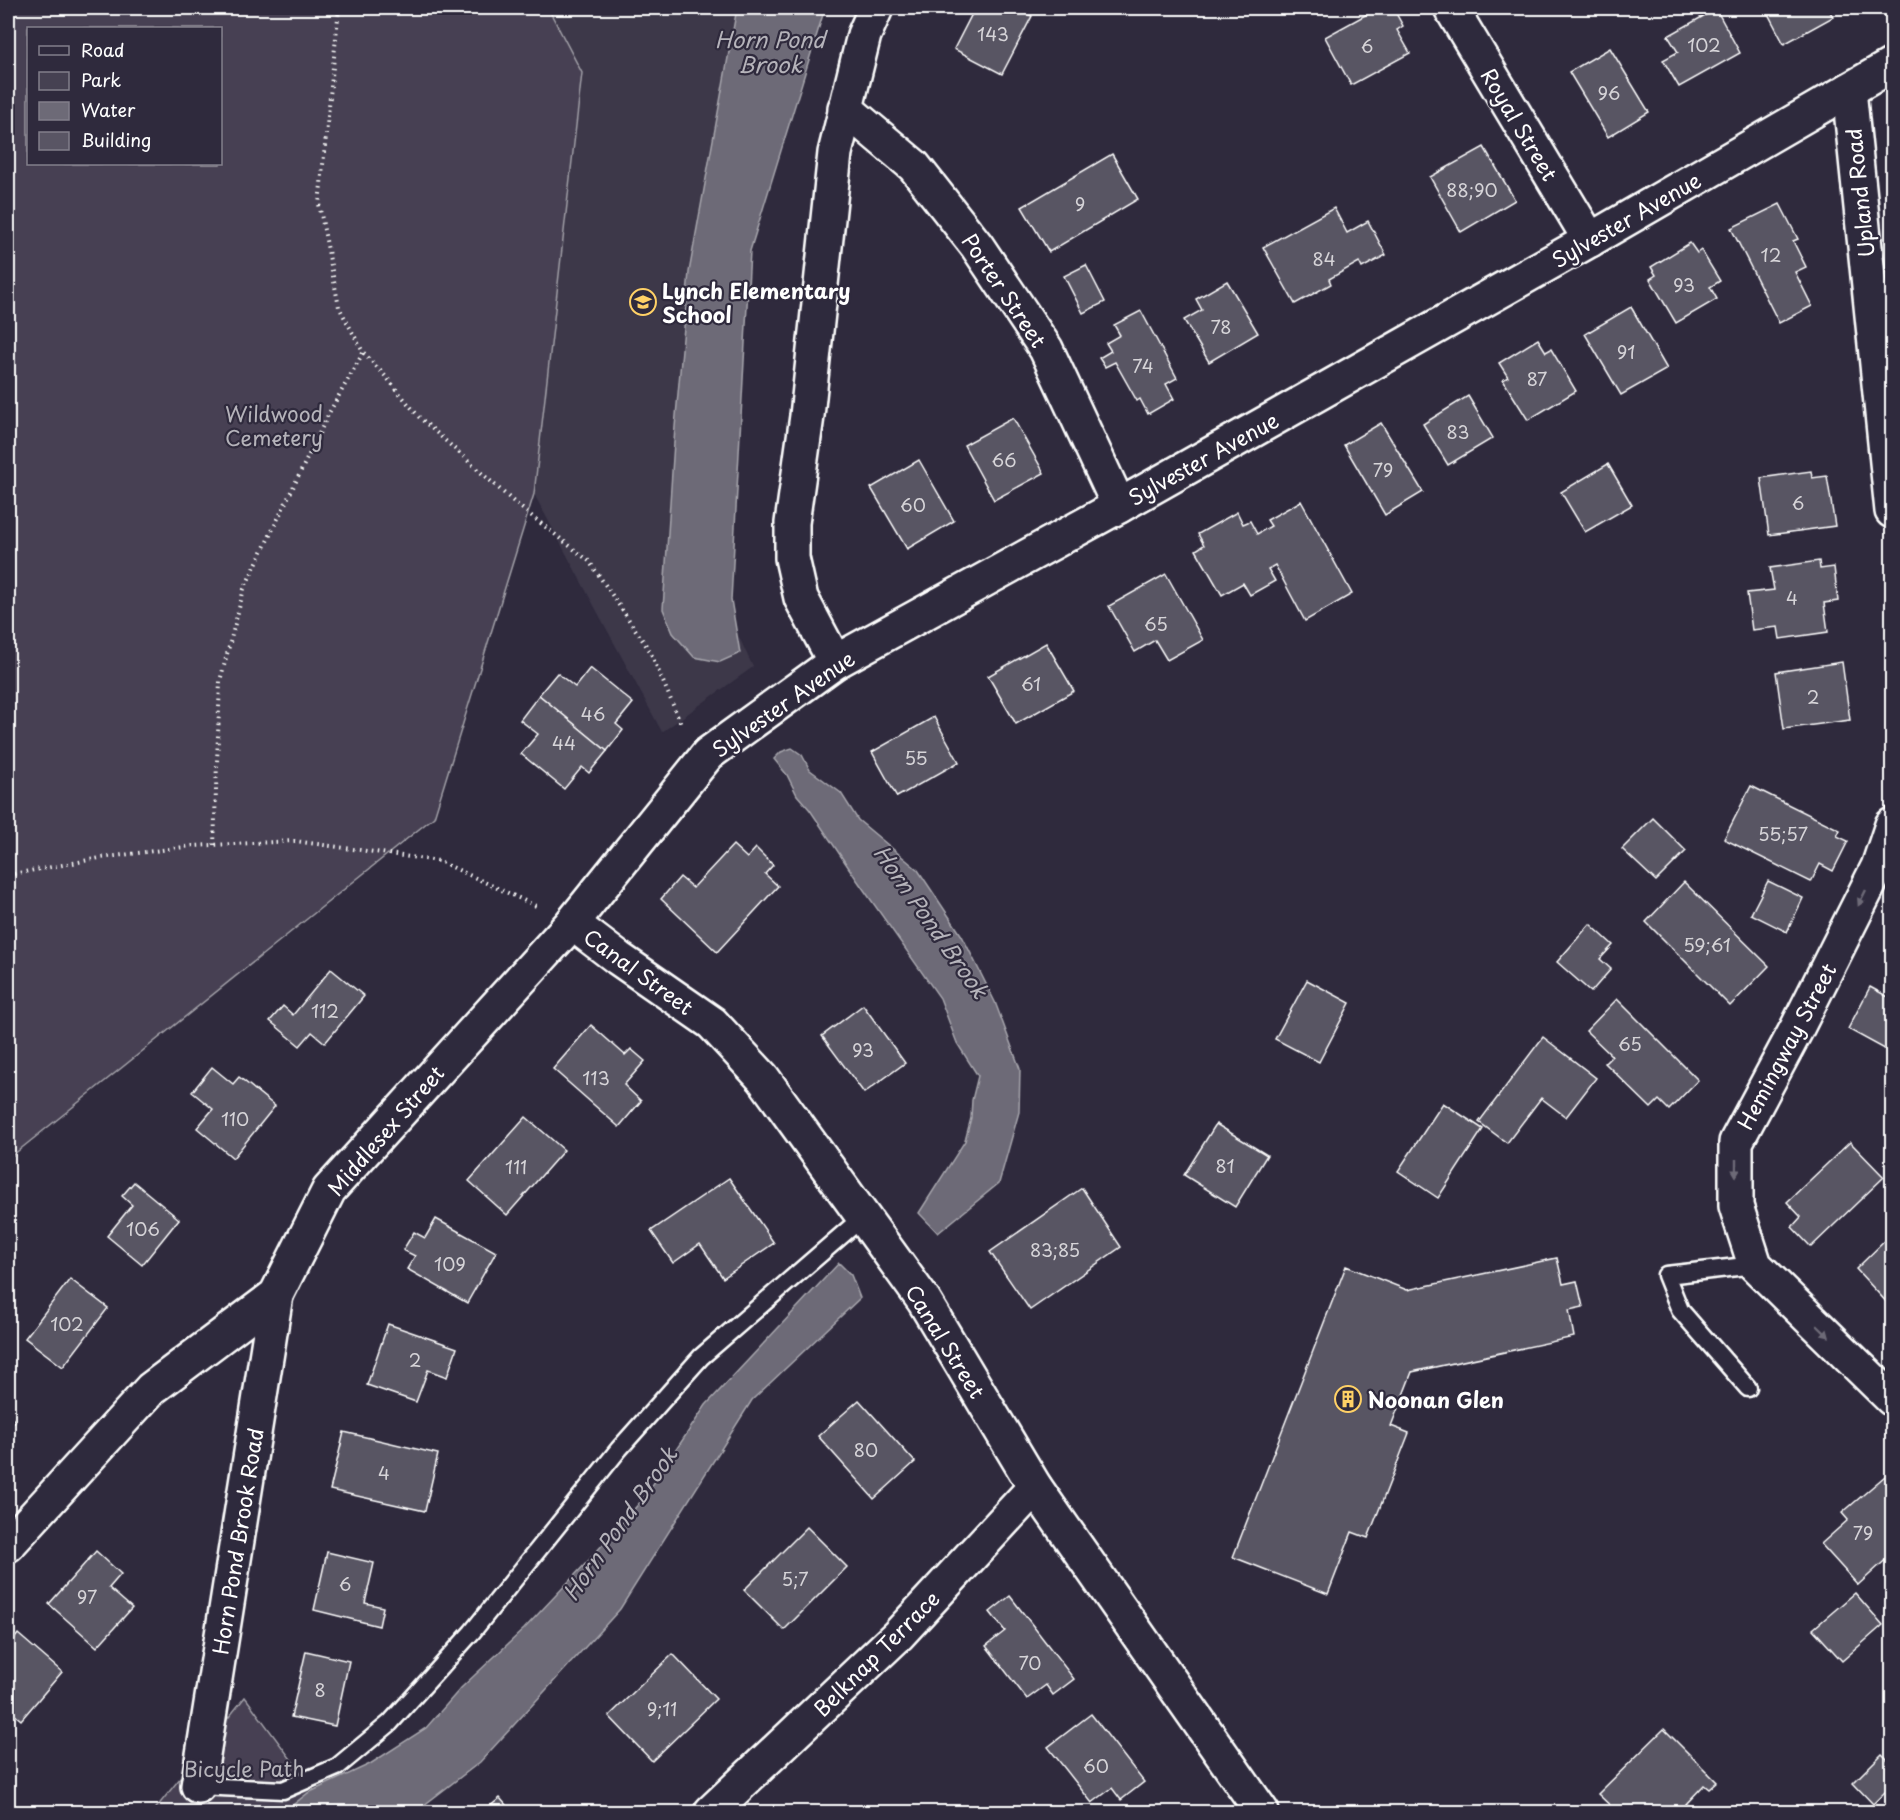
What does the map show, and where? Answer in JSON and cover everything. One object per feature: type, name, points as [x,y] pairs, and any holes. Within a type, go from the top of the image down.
[{"type":"street","points":[[835,662],[801,598],[792,558],[792,523],[807,416],[835,153],[864,35],[876,8]]},
{"type":"street","name":"Royal Street","points":[[1451,8],[1590,240]]},
{"type":"street","name":"Sylvester Avenue","points":[[572,923],[708,754],[835,662],[1119,506],[1590,240],[1893,65]]},
{"type":"street","name":"Upland Road","points":[[1849,90],[1893,511]]},
{"type":"street","name":"Porter Street","points":[[845,108],[914,166],[977,246],[1046,349],[1119,506]]},
{"type":"street","name":"Hemingway Street","points":[[1893,825],[1873,877],[1797,1028],[1736,1142],[1736,1206],[1755,1265],[1893,1399]]},
{"type":"street","name":"Canal Street","points":[[572,923],[712,1023],[763,1078],[924,1301],[1035,1487],[1248,1807]]},
{"type":"street","name":"Middlesex Street","points":[[8,1545],[151,1389],[276,1295],[329,1190],[572,923]]},
{"type":"street","name":"Horn Pond Brook Road","points":[[198,1786],[276,1295]]},
{"type":"street","name":"Belknap Terrace","points":[[711,1812],[898,1635],[1035,1487]]},
{"type":"lane","points":[[198,1786],[283,1790],[337,1767],[390,1723],[472,1632],[619,1449],[701,1357],[864,1216]]},
{"type":"lane","points":[[1748,1388],[1680,1310],[1666,1275],[1755,1265]]},
{"type":"path","points":[[339,8],[319,204],[339,307],[363,352],[419,417],[515,503],[589,561],[650,651],[699,766]]},
{"type":"path","points":[[214,845],[220,681],[244,589],[329,413],[363,352]]},
{"type":"path","points":[[8,875],[100,858],[214,845],[295,841],[439,861],[572,923]]},
{"type":"shaded area","name":"Lynch Elementary School","points":[[548,8],[787,8],[749,109],[705,564],[753,667],[662,732],[534,494],[582,73]]},
{"type":"green space","name":"Wildwood Cemetery","points":[[8,8],[548,8],[582,73],[534,494],[434,817],[8,1159]]},
{"type":"green space","name":"Bicycle Path","points":[[245,1697],[330,1812],[153,1812]]},
{"type":"water","name":"Horn Pond Brook","points":[[737,8],[825,8],[750,251],[731,600],[740,653],[720,662],[694,657],[673,633],[663,609],[675,427],[689,272]]},
{"type":"water","name":"Horn Pond Brook","points":[[792,748],[802,755],[810,770],[841,793],[858,820],[918,870],[962,936],[995,1002],[1020,1069],[1019,1112],[999,1183],[938,1233],[919,1213],[965,1141],[978,1076],[957,1043],[940,998],[774,759],[781,752]]},
{"type":"water","name":"Horn Pond Brook","points":[[839,1263],[851,1275],[860,1298],[752,1400],[620,1609],[480,1762],[415,1812],[284,1812],[308,1793],[370,1764],[426,1728],[461,1688],[524,1629],[589,1560],[643,1499],[706,1405]]},
{"type":"building","points":[[975,8],[1015,8],[1032,16],[1002,74],[954,49]]},
{"type":"building","points":[[1378,8],[1393,8],[1403,26],[1397,30],[1410,53],[1351,85],[1325,37]]},
{"type":"building","points":[[1765,8],[1828,8],[1833,17],[1784,44]]},
{"type":"building","points":[[1716,9],[1740,53],[1679,87],[1663,60],[1678,52],[1668,36]]},
{"type":"building","points":[[1610,48],[1649,112],[1608,137],[1569,72]]},
{"type":"building","points":[[1484,147],[1515,200],[1461,232],[1430,177]]},
{"type":"building","points":[[1112,154],[1138,199],[1049,252],[1022,207]]},
{"type":"building","points":[[1780,204],[1798,239],[1793,241],[1806,267],[1795,272],[1812,306],[1779,323],[1731,228]]},
{"type":"building","points":[[1334,208],[1347,233],[1368,221],[1386,255],[1362,268],[1359,262],[1329,279],[1331,284],[1295,304],[1263,247]]},
{"type":"building","points":[[1690,243],[1697,253],[1701,250],[1720,281],[1710,287],[1717,299],[1676,323],[1650,279],[1656,275],[1651,267]]},
{"type":"building","points":[[1086,265],[1105,302],[1083,313],[1064,276]]},
{"type":"building","points":[[1227,281],[1258,333],[1209,362],[1184,320],[1202,310],[1196,299]]},
{"type":"building","points":[[1631,307],[1667,369],[1621,395],[1585,334]]},
{"type":"building","points":[[1141,311],[1177,378],[1166,384],[1174,399],[1148,414],[1140,399],[1137,401],[1115,362],[1105,367],[1099,358],[1111,351],[1106,343],[1120,335],[1114,325]]},
{"type":"building","points":[[1538,339],[1546,352],[1551,349],[1576,391],[1528,420],[1503,380],[1508,377],[1499,363]]},
{"type":"building","points":[[1468,396],[1493,438],[1448,465],[1423,424]]},
{"type":"building","points":[[1013,418],[1044,473],[994,500],[964,445]]},
{"type":"building","points":[[1381,423],[1423,492],[1385,515],[1344,445]]},
{"type":"building","points":[[919,460],[954,521],[907,549],[871,488]]},
{"type":"building","points":[[1608,464],[1632,505],[1585,532],[1561,492]]},
{"type":"building","points":[[1811,471],[1812,478],[1827,476],[1835,526],[1769,535],[1761,478]]},
{"type":"building","points":[[1301,501],[1352,594],[1305,621],[1275,565],[1268,569],[1275,581],[1250,595],[1243,583],[1222,595],[1196,550],[1204,545],[1198,534],[1237,512],[1243,524],[1250,521],[1257,534],[1271,526],[1267,520]]},
{"type":"building","points":[[1819,561],[1820,569],[1834,567],[1838,601],[1824,603],[1828,632],[1780,639],[1778,627],[1752,630],[1747,593],[1774,590],[1770,568]]},
{"type":"building","points":[[1166,574],[1203,640],[1167,660],[1155,640],[1135,652],[1109,606]]},
{"type":"building","points":[[1046,643],[1074,691],[1016,724],[988,676]]},
{"type":"building","points":[[1842,662],[1850,720],[1784,729],[1776,672]]},
{"type":"building","points":[[590,668],[633,703],[616,724],[623,730],[607,751],[539,695],[557,673],[575,687]]},
{"type":"building","points":[[539,695],[607,751],[589,773],[582,767],[564,789],[521,754],[538,734],[520,720]]},
{"type":"building","points":[[934,717],[959,762],[897,797],[872,752]]},
{"type":"building","points":[[1751,786],[1840,830],[1837,836],[1848,841],[1833,871],[1820,864],[1811,882],[1724,839]]},
{"type":"building","points":[[1653,818],[1686,851],[1656,881],[1622,849]]},
{"type":"building","points":[[733,845],[747,858],[756,848],[773,865],[765,874],[778,886],[717,952],[661,899],[680,877],[693,888]]},
{"type":"building","points":[[1768,881],[1803,898],[1787,932],[1751,914]]},
{"type":"building","points":[[1684,882],[1769,966],[1730,1006],[1646,922]]},
{"type":"building","points":[[1590,924],[1613,945],[1600,959],[1611,969],[1591,992],[1557,962]]},
{"type":"building","points":[[331,969],[364,996],[325,1043],[312,1032],[300,1046],[270,1021],[283,1006],[293,1015]]},
{"type":"building","points":[[1307,980],[1350,1003],[1319,1062],[1275,1039]]},
{"type":"building","points":[[1870,987],[1892,999],[1892,1053],[1848,1029]]},
{"type":"building","points":[[1617,999],[1698,1080],[1669,1110],[1659,1100],[1651,1108],[1605,1063],[1612,1056],[1586,1031]]},
{"type":"building","points":[[863,1005],[905,1063],[864,1093],[822,1036]]},
{"type":"building","points":[[591,1025],[625,1055],[631,1049],[645,1061],[624,1085],[641,1101],[619,1127],[553,1069]]},
{"type":"building","points":[[1543,1037],[1596,1078],[1566,1117],[1541,1098],[1507,1143],[1479,1122]]},
{"type":"building","points":[[212,1067],[233,1084],[239,1077],[275,1106],[233,1158],[197,1128],[213,1109],[192,1092]]},
{"type":"building","points":[[1443,1103],[1483,1129],[1438,1198],[1398,1171]]},
{"type":"building","points":[[526,1117],[564,1150],[507,1215],[469,1181]]},
{"type":"building","points":[[1216,1124],[1267,1155],[1235,1207],[1184,1175]]},
{"type":"building","points":[[1850,1142],[1884,1177],[1811,1247],[1792,1227],[1801,1217],[1787,1202]]},
{"type":"building","points":[[729,1178],[774,1243],[723,1278],[700,1244],[673,1263],[651,1231]]},
{"type":"building","points":[[134,1182],[179,1219],[142,1265],[107,1236],[132,1205],[122,1196]]},
{"type":"building","points":[[1082,1188],[1121,1247],[1030,1310],[990,1252]]},
{"type":"building","points":[[436,1219],[496,1252],[467,1303],[407,1269],[415,1256],[403,1250],[414,1232],[425,1238]]},
{"type":"building","points":[[1892,1234],[1892,1308],[1856,1269]]},
{"type":"building","name":"Noonan Glen","points":[[1557,1258],[1563,1284],[1577,1281],[1583,1307],[1569,1310],[1574,1337],[1412,1372],[1391,1426],[1409,1433],[1368,1538],[1352,1532],[1328,1594],[1233,1557],[1346,1266],[1407,1290]]},
{"type":"building","points":[[70,1279],[108,1308],[63,1367],[25,1338]]},
{"type":"building","points":[[388,1324],[457,1348],[447,1377],[428,1370],[416,1402],[367,1385]]},
{"type":"building","points":[[859,1400],[915,1462],[874,1499],[818,1436]]},
{"type":"building","points":[[8,1414],[15,1421],[8,1429]]},
{"type":"building","points":[[344,1432],[438,1454],[425,1511],[330,1490]]},
{"type":"building","points":[[1885,1476],[1892,1485],[1892,1554],[1858,1585],[1821,1544],[1848,1520],[1842,1513]]},
{"type":"building","points":[[807,1527],[847,1567],[784,1630],[744,1590]]},
{"type":"building","points":[[96,1551],[121,1574],[109,1588],[132,1608],[97,1647],[49,1604]]},
{"type":"building","points":[[327,1552],[374,1563],[365,1603],[383,1607],[379,1626],[314,1610]]},
{"type":"building","points":[[1855,1593],[1883,1625],[1842,1661],[1813,1629]]},
{"type":"building","points":[[1010,1596],[1074,1679],[1053,1695],[1046,1685],[1027,1699],[986,1646],[1005,1631],[990,1612]]},
{"type":"building","points":[[18,1634],[62,1672],[21,1720],[8,1709],[8,1647]]},
{"type":"building","points":[[306,1651],[349,1661],[335,1726],[291,1717]]},
{"type":"building","points":[[673,1654],[716,1699],[652,1761],[609,1716]]},
{"type":"building","points":[[1091,1714],[1144,1782],[1121,1800],[1112,1788],[1092,1803],[1048,1747]]},
{"type":"building","points":[[1664,1729],[1717,1782],[1709,1789],[1704,1785],[1686,1804],[1691,1808],[1686,1812],[1617,1812],[1598,1794]]},
{"type":"building","points":[[1882,1754],[1892,1764],[1892,1785],[1873,1804],[1853,1783]]},
{"type":"building","points":[[500,1798],[512,1812],[483,1812]]},
{"type":"place","name":"Lynch Elementary School","points":[[643,302]]},
{"type":"place","name":"Noonan Glen","points":[[1348,1399]]}]
